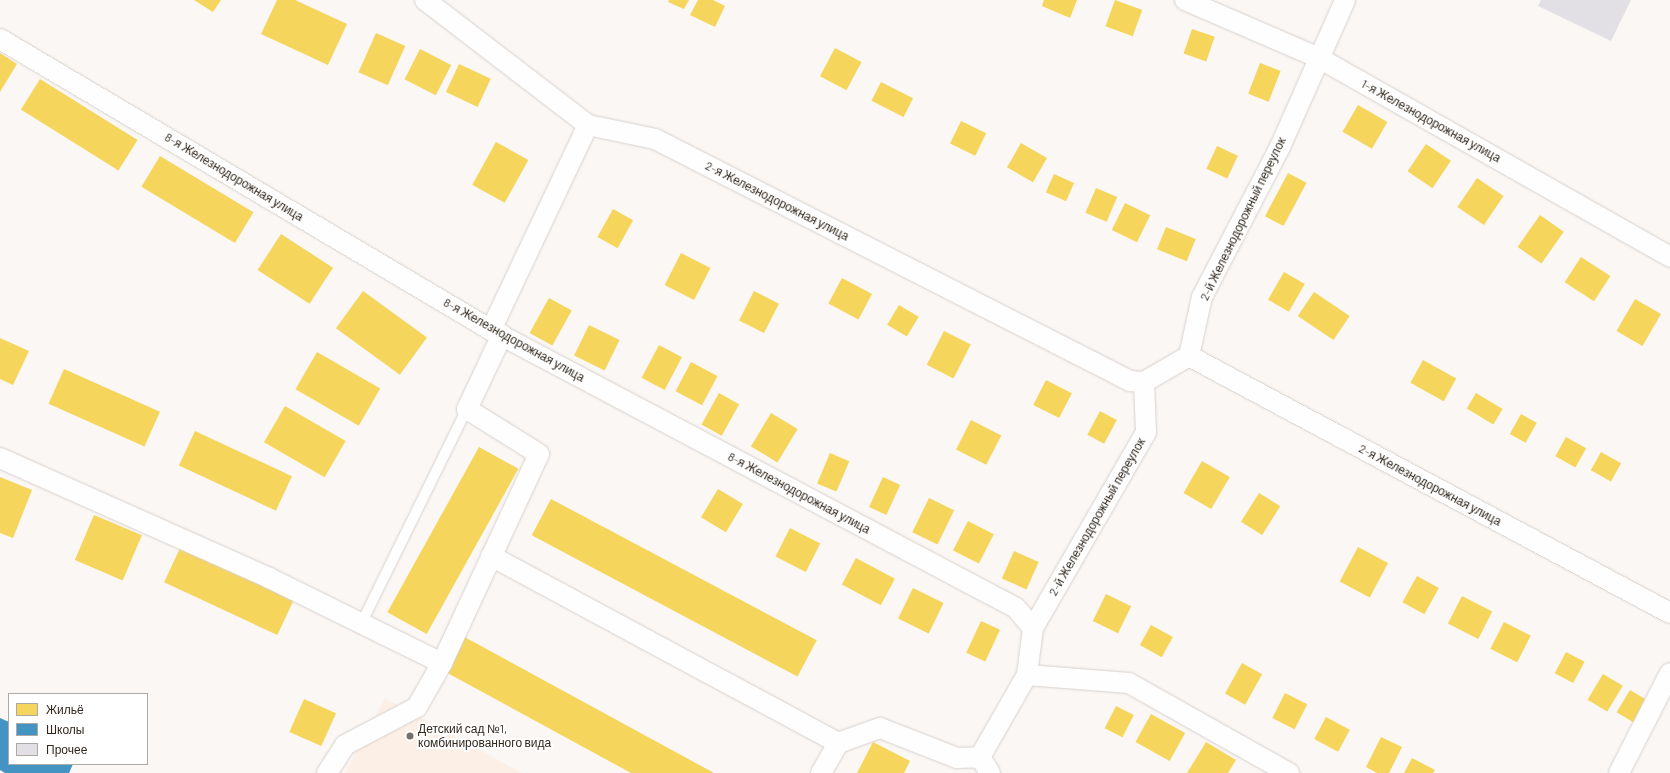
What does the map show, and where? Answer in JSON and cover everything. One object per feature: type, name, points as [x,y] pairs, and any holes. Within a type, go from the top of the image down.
[{"type":"street","name":"2-я Железнодорожная улица","points":[[425,0],[588,125],[655,139],[1130,381],[1144,382]]},
{"type":"street","name":"1-я Железнодорожная улица","points":[[1185,0],[1317,57],[1670,257]]},
{"type":"street","name":"2-й Железнодорожный переулок","points":[[1189,356],[1202,297],[1280,147],[1317,57],[1344,0]]},
{"type":"street","name":"8-я Железнодорожная улица","points":[[0,39],[496,333],[1016,608],[1033,628]]},
{"type":"street","points":[[327,773],[345,745],[417,707],[442,663],[539,454],[467,409],[496,333],[588,125]]},
{"type":"street","name":"2-я Железнодорожная улица","points":[[1189,356],[1670,613]]},
{"type":"street","points":[[1144,382],[1189,356]]},
{"type":"street","name":"2-й Железнодорожный переулок","points":[[838,743],[880,728],[957,758],[985,765],[1027,675],[1033,628],[1146,432],[1144,382]]},
{"type":"street","points":[[0,458],[269,578],[442,663]]},
{"type":"street","points":[[491,556],[838,743],[821,773]]},
{"type":"street","points":[[1619,773],[1670,674]]},
{"type":"street","points":[[1027,675],[1129,683],[1289,773]]},
{"type":"lane","points":[[361,624],[467,409]]},
{"type":"shaded area","name":"Детский сад №1, комбинированного вида","points":[[385,698],[522,773],[345,773]]},
{"type":"building: Жильё","points":[[194,0],[221,0],[213,12]]},
{"type":"building: Жильё","points":[[277,0],[295,0],[347,24],[328,65],[261,34]]},
{"type":"building: Жильё","points":[[669,0],[689,0],[684,9],[668,2]]},
{"type":"building: Жильё","points":[[698,0],[713,0],[725,6],[715,27],[690,15]]},
{"type":"building: Жильё","points":[[1044,0],[1077,0],[1070,18],[1042,6]]},
{"type":"building: Жильё","points":[[1115,0],[1142,10],[1133,36],[1105,26]]},
{"type":"building: Жильё","points":[[1192,29],[1215,37],[1206,61],[1184,54]]},
{"type":"building: Жильё","points":[[376,33],[405,46],[388,85],[359,72]]},
{"type":"building: Жильё","points":[[835,48],[861,62],[846,90],[820,76]]},
{"type":"building: Жильё","points":[[420,49],[451,65],[436,95],[405,79]]},
{"type":"building: Жильё","points":[[0,53],[17,64],[0,92]]},
{"type":"building: Жильё","points":[[1260,63],[1281,71],[1269,102],[1248,94]]},
{"type":"building: Жильё","points":[[459,64],[491,79],[478,107],[446,92]]},
{"type":"building: Жильё","points":[[40,79],[138,140],[118,170],[21,110]]},
{"type":"building: Жильё","points":[[881,82],[913,98],[904,117],[871,101]]},
{"type":"building: Жильё","points":[[1358,105],[1387,122],[1372,149],[1342,132]]},
{"type":"building: Жильё","points":[[961,121],[986,133],[975,156],[950,143]]},
{"type":"building: Жильё","points":[[496,142],[528,160],[505,203],[472,185]]},
{"type":"building: Жильё","points":[[1021,143],[1047,158],[1033,182],[1007,167]]},
{"type":"building: Жильё","points":[[1426,144],[1451,161],[1432,188],[1408,171]]},
{"type":"building: Жильё","points":[[1217,146],[1238,156],[1227,178],[1206,169]]},
{"type":"building: Жильё","points":[[160,156],[253,212],[235,243],[141,187]]},
{"type":"building: Жильё","points":[[1288,173],[1307,183],[1284,226],[1265,216]]},
{"type":"building: Жильё","points":[[1054,174],[1074,183],[1066,201],[1046,192]]},
{"type":"building: Жильё","points":[[1477,178],[1504,196],[1484,225],[1457,207]]},
{"type":"building: Жильё","points":[[1096,188],[1117,197],[1107,222],[1085,213]]},
{"type":"building: Жильё","points":[[1125,203],[1150,215],[1137,242],[1112,230]]},
{"type":"building: Жильё","points":[[613,209],[633,220],[618,248],[597,237]]},
{"type":"building: Жильё","points":[[1540,215],[1564,232],[1541,264],[1518,247]]},
{"type":"building: Жильё","points":[[1166,227],[1196,239],[1187,261],[1157,249]]},
{"type":"building: Жильё","points":[[281,234],[333,268],[310,304],[258,270]]},
{"type":"building: Жильё","points":[[681,253],[710,268],[694,300],[665,285]]},
{"type":"building: Жильё","points":[[1581,257],[1610,276],[1594,301],[1565,282]]},
{"type":"building: Жильё","points":[[1284,272],[1305,284],[1289,312],[1268,300]]},
{"type":"building: Жильё","points":[[842,278],[872,294],[858,320],[828,304]]},
{"type":"building: Жильё","points":[[363,291],[427,337],[400,375],[336,328]]},
{"type":"building: Жильё","points":[[754,291],[779,304],[764,333],[739,320]]},
{"type":"building: Жильё","points":[[1314,292],[1350,316],[1333,340],[1298,316]]},
{"type":"building: Жильё","points":[[549,298],[572,311],[552,346],[530,333]]},
{"type":"building: Жильё","points":[[1635,299],[1661,314],[1642,346],[1616,331]]},
{"type":"building: Жильё","points":[[899,305],[919,317],[907,337],[887,325]]},
{"type":"building: Жильё","points":[[589,325],[620,340],[605,370],[574,356]]},
{"type":"building: Жильё","points":[[944,331],[971,345],[953,378],[927,365]]},
{"type":"building: Жильё","points":[[0,338],[29,351],[13,385],[0,379]]},
{"type":"building: Жильё","points":[[659,345],[682,357],[665,390],[642,378]]},
{"type":"building: Жильё","points":[[317,352],[380,388],[359,426],[296,389]]},
{"type":"building: Жильё","points":[[1423,360],[1456,378],[1444,401],[1410,383]]},
{"type":"building: Жильё","points":[[691,362],[717,376],[702,405],[676,391]]},
{"type":"building: Жильё","points":[[64,369],[160,412],[144,446],[49,404]]},
{"type":"building: Жильё","points":[[1046,380],[1072,393],[1059,418],[1033,405]]},
{"type":"building: Жильё","points":[[719,393],[739,404],[722,436],[702,424]]},
{"type":"building: Жильё","points":[[1476,393],[1503,409],[1493,424],[1467,408]]},
{"type":"building: Жильё","points":[[285,406],[346,441],[325,477],[264,442]]},
{"type":"building: Жильё","points":[[1100,411],[1117,420],[1104,444],[1087,435]]},
{"type":"building: Жильё","points":[[771,413],[798,429],[777,462],[751,446]]},
{"type":"building: Жильё","points":[[1521,414],[1537,423],[1526,443],[1510,434]]},
{"type":"building: Жильё","points":[[971,420],[1001,435],[986,465],[956,449]]},
{"type":"building: Жильё","points":[[195,431],[292,476],[276,511],[179,465]]},
{"type":"building: Жильё","points":[[1566,437],[1586,448],[1575,467],[1555,456]]},
{"type":"building: Жильё","points":[[479,447],[518,469],[427,634],[387,612]]},
{"type":"building: Жильё","points":[[1601,452],[1621,463],[1611,482],[1591,470]]},
{"type":"building: Жильё","points":[[830,453],[849,461],[836,492],[817,483]]},
{"type":"building: Жильё","points":[[1202,461],[1230,477],[1211,509],[1184,493]]},
{"type":"building: Жильё","points":[[0,477],[32,490],[13,538],[0,533]]},
{"type":"building: Жильё","points":[[883,477],[900,485],[886,515],[869,507]]},
{"type":"building: Жильё","points":[[718,489],[743,504],[726,532],[701,517]]},
{"type":"building: Жильё","points":[[1259,493],[1280,506],[1262,535],[1241,522]]},
{"type":"building: Жильё","points":[[929,498],[954,510],[938,544],[912,532]]},
{"type":"building: Жильё","points":[[551,499],[817,640],[798,677],[532,535]]},
{"type":"building: Жильё","points":[[94,515],[142,535],[123,580],[75,560]]},
{"type":"building: Жильё","points":[[968,521],[994,534],[979,564],[953,550]]},
{"type":"building: Жильё","points":[[790,528],[820,543],[806,572],[775,557]]},
{"type":"building: Жильё","points":[[181,546],[294,599],[277,635],[164,582]]},
{"type":"building: Жильё","points":[[1358,547],[1388,563],[1370,597],[1340,581]]},
{"type":"building: Жильё","points":[[1014,551],[1039,562],[1026,589],[1002,578]]},
{"type":"building: Жильё","points":[[856,558],[895,579],[881,605],[842,584]]},
{"type":"building: Жильё","points":[[1417,576],[1439,588],[1424,614],[1402,602]]},
{"type":"building: Жильё","points":[[913,588],[944,603],[929,633],[898,619]]},
{"type":"building: Жильё","points":[[1106,594],[1131,606],[1118,633],[1093,621]]},
{"type":"building: Жильё","points":[[1462,596],[1492,611],[1478,639],[1448,624]]},
{"type":"building: Жильё","points":[[981,621],[1000,630],[985,662],[966,653]]},
{"type":"building: Жильё","points":[[1504,622],[1531,636],[1517,662],[1490,649]]},
{"type":"building: Жильё","points":[[1151,625],[1173,637],[1162,657],[1140,645]]},
{"type":"building: Жильё","points":[[459,634],[714,773],[631,773],[440,669]]},
{"type":"building: Жильё","points":[[1566,652],[1585,662],[1573,683],[1555,673]]},
{"type":"building: Жильё","points":[[1242,663],[1262,674],[1245,705],[1225,694]]},
{"type":"building: Жильё","points":[[1603,674],[1623,686],[1607,712],[1588,700]]},
{"type":"building: Жильё","points":[[1630,690],[1648,701],[1635,723],[1617,712]]},
{"type":"building: Жильё","points":[[1285,693],[1307,704],[1295,729],[1272,718]]},
{"type":"building: Жильё","points":[[304,699],[336,713],[321,746],[289,732]]},
{"type":"building: Жильё","points":[[1116,706],[1134,715],[1122,737],[1105,728]]},
{"type":"building: Жильё","points":[[1151,714],[1185,733],[1170,761],[1135,742]]},
{"type":"building: Жильё","points":[[1326,717],[1350,730],[1338,752],[1314,739]]},
{"type":"building: Жильё","points":[[1381,737],[1402,747],[1389,773],[1377,773],[1366,767]]},
{"type":"building: Жильё","points":[[873,742],[910,761],[904,773],[857,773]]},
{"type":"building: Жильё","points":[[1206,742],[1236,760],[1228,773],[1187,773]]},
{"type":"building: Жильё","points":[[1412,758],[1435,770],[1433,773],[1404,773]]},
{"type":"building: Школы","points":[[0,718],[8,722],[8,765],[73,765],[69,773],[5,773],[0,770]]},
{"type":"building: Прочее","points":[[1541,0],[1631,0],[1611,41],[1538,6]]},
{"type":"place","name":"Детский сад №1, комбинированного вида","points":[[410,736]]}]
